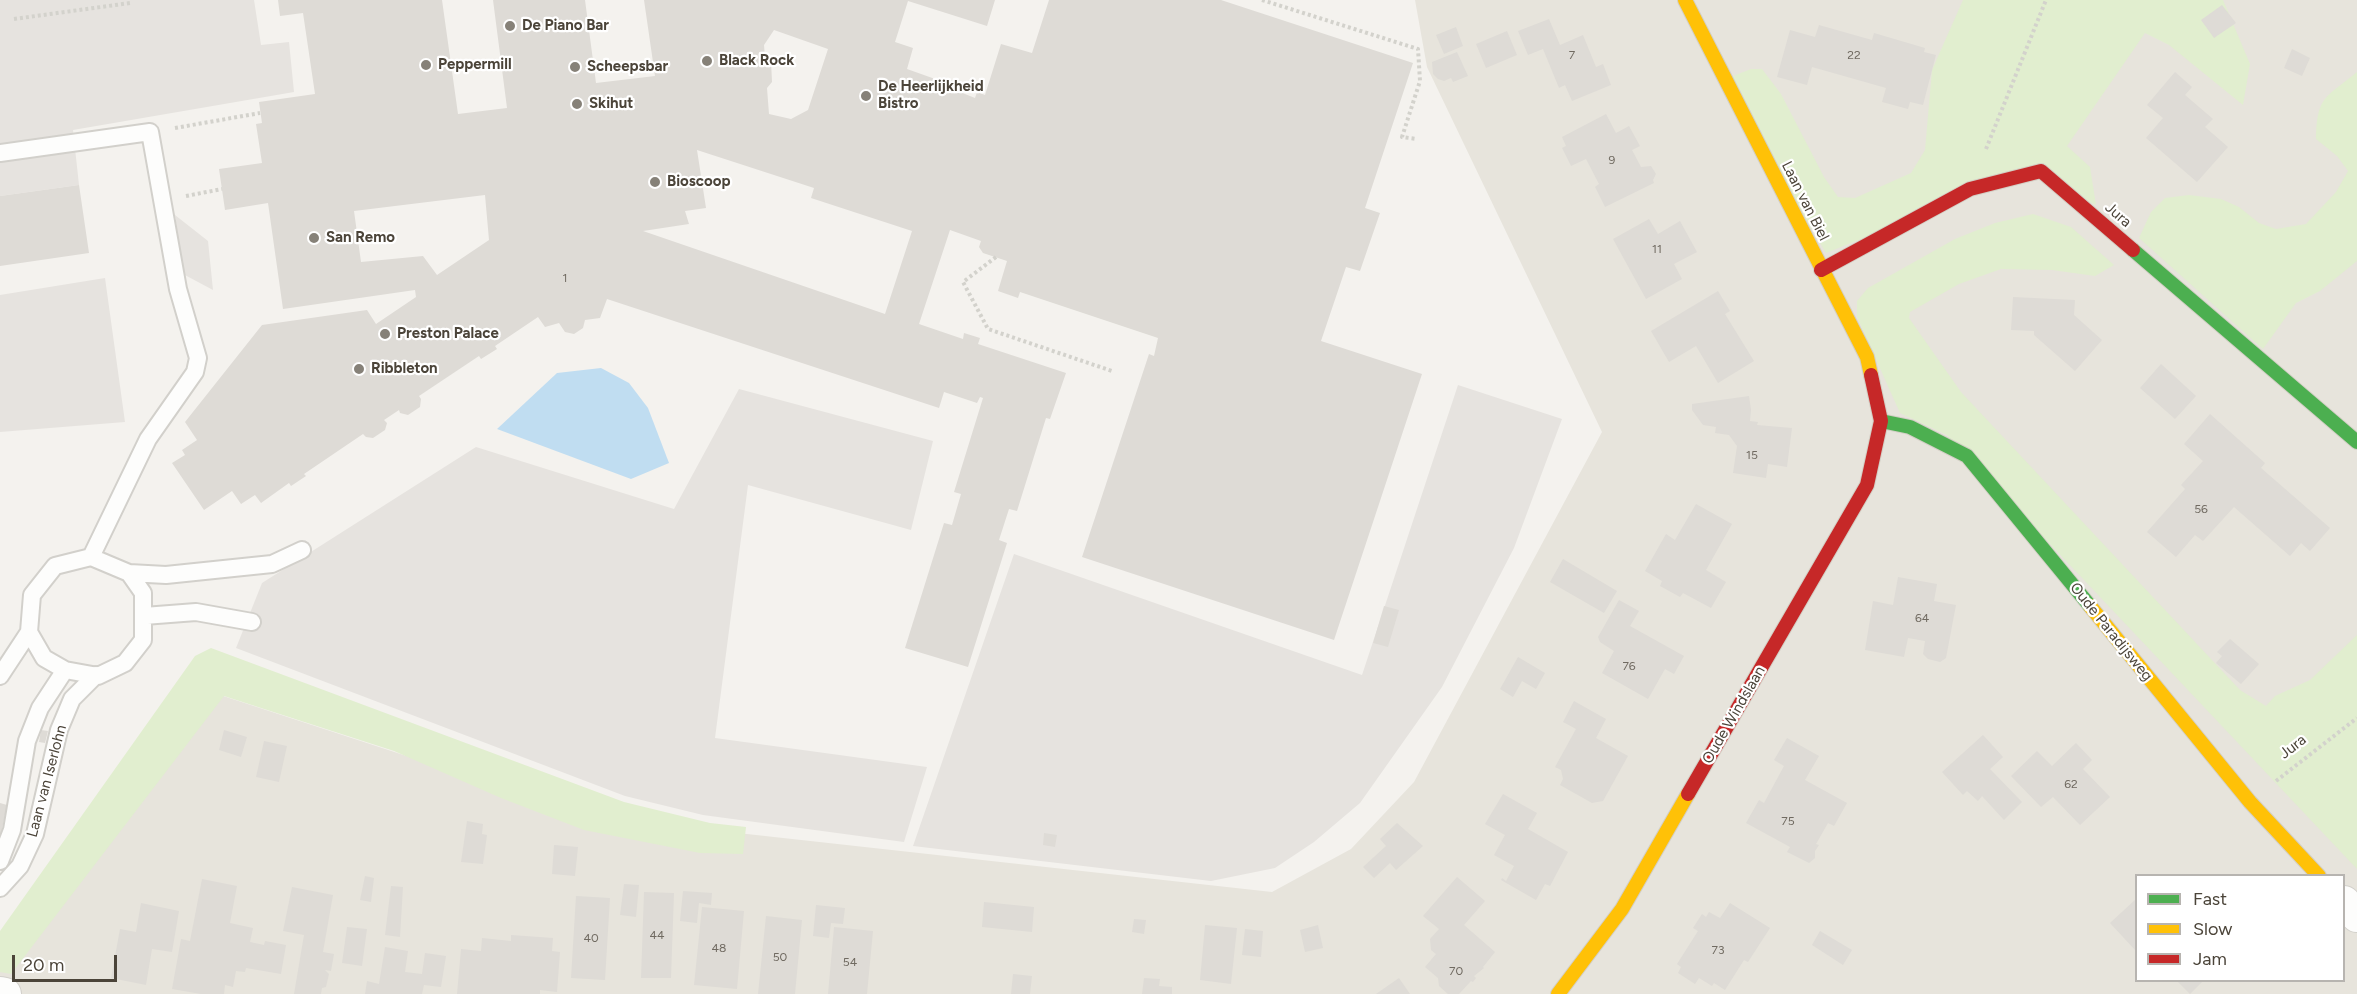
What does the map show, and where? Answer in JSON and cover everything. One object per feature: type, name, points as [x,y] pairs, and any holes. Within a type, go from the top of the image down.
[{"type":"street","name":"Laan van Biel","points":[[1685,0],[1867,357],[1881,421]]},
{"type":"street","name":"Jura","points":[[1821,270],[1970,189],[2041,171],[2357,442]]},
{"type":"street","name":"Oude Paradijsweg","points":[[1881,421],[1910,427],[1967,456],[2250,802],[2317,874]]},
{"type":"street","name":"Oude Windslaan","points":[[1558,994],[1622,909],[1867,485],[1881,421]]},
{"type":"street","points":[[2345,904],[2357,916]]},
{"type":"street","points":[[0,993],[5,994]]},
{"type":"lane","points":[[0,153],[150,132],[178,289],[198,358],[195,372],[148,439],[91,557]]},
{"type":"lane","points":[[0,676],[29,632],[32,596],[55,566],[91,557],[129,573],[166,574],[272,564],[302,550]]},
{"type":"lane","points":[[29,632],[44,658],[65,670],[96,675],[125,663],[142,640],[144,616],[143,592],[129,573]]},
{"type":"lane","points":[[144,616],[196,612],[252,622]]},
{"type":"lane","name":"Laan van Iserlohn","points":[[0,861],[12,830],[27,741],[40,708],[65,670]]},
{"type":"lane","name":"Laan van Iserlohn","points":[[0,888],[20,866],[35,834],[59,730],[72,699],[96,675]]},
{"type":"path","points":[[1262,0],[1418,49],[1420,81],[1402,136],[1417,139]]},
{"type":"path","points":[[1970,189],[2046,0]]},
{"type":"path","points":[[14,19],[130,3]]},
{"type":"path","points":[[150,132],[260,113]]},
{"type":"path","points":[[162,200],[222,189]]},
{"type":"path","points":[[996,257],[963,282],[988,329],[1112,371]]},
{"type":"path","name":"Jura","points":[[2250,802],[2357,718]]},
{"type":"shaded area","points":[[0,0],[254,0],[261,45],[289,42],[294,92],[73,130],[79,185],[0,196]]},
{"type":"shaded area","points":[[1415,0],[2357,0],[2357,994],[0,994],[0,951],[208,691],[593,817],[1272,892],[1351,849],[1414,782],[1602,432],[1427,67]]},
{"type":"shaded area","points":[[175,215],[208,241],[213,290],[183,274]]},
{"type":"shaded area","points":[[105,278],[125,422],[0,432],[0,295]]},
{"type":"shaded area","points":[[1458,385],[1562,419],[1514,548],[1442,687],[1360,803],[1314,842],[1275,868],[1211,881],[913,846],[1014,554],[1362,675]]},
{"type":"shaded area","points":[[739,389],[933,441],[911,530],[748,485],[715,738],[927,767],[904,842],[703,815],[625,796],[236,648],[262,583],[476,447],[674,509]]},
{"type":"green space","points":[[1963,0],[2223,0],[2250,64],[2243,105],[2169,45],[2145,33],[2067,146],[2090,167],[2096,205],[2027,173],[1826,253],[1723,80],[1751,69],[1762,69],[1781,94],[1824,177],[1838,197],[1855,198],[1911,173],[1925,150],[1932,70]]},
{"type":"green space","points":[[2357,72],[2357,261],[2320,291],[2296,303],[2263,349],[2139,238],[2151,212],[2165,198],[2189,195],[2221,199],[2239,207],[2259,223],[2276,229],[2306,224],[2336,192],[2348,171],[2337,156],[2316,139],[2321,105],[2331,93]]},
{"type":"green space","points":[[2033,214],[2071,227],[2114,265],[2095,276],[2052,270],[2001,269],[1959,284],[1910,312],[1909,318],[1961,392],[2240,690],[2266,706],[2275,696],[2310,680],[2357,635],[2357,869],[1947,435],[1900,413],[1857,317],[1857,301],[1868,288],[1955,239],[1995,223]]},
{"type":"green space","points":[[211,648],[624,802],[710,823],[746,827],[743,854],[700,853],[584,830],[501,798],[394,751],[224,696],[11,974],[0,972],[0,931],[195,656]]},
{"type":"water","points":[[601,368],[629,383],[648,408],[669,463],[631,479],[497,429],[557,373]]},
{"type":"building","name":"Preston Palace","points":[[278,0],[442,0],[458,114],[507,108],[493,0],[585,0],[596,83],[655,76],[644,0],[995,0],[987,26],[908,1],[895,42],[913,48],[907,69],[938,80],[936,85],[947,88],[950,80],[963,84],[960,92],[975,98],[977,92],[985,95],[1001,44],[1032,53],[1049,0],[1221,0],[1413,63],[1365,208],[1380,213],[1360,271],[1346,267],[1321,341],[1422,374],[1334,640],[1082,557],[1149,354],[1154,356],[1158,338],[1020,292],[1018,298],[998,291],[1007,261],[983,253],[979,247],[981,241],[950,230],[919,324],[963,339],[964,333],[980,338],[978,344],[1066,373],[1050,419],[1046,418],[1017,511],[1009,509],[999,540],[1007,543],[968,667],[905,648],[944,523],[952,525],[961,494],[954,492],[983,398],[980,397],[977,403],[944,392],[939,408],[607,299],[600,318],[585,320],[583,328],[574,334],[565,332],[559,323],[545,327],[538,317],[495,346],[497,349],[481,359],[479,356],[419,396],[420,407],[408,415],[400,413],[399,410],[384,420],[387,423],[385,430],[373,438],[363,434],[304,474],[306,476],[291,486],[289,483],[261,503],[255,495],[241,504],[232,491],[204,510],[172,463],[185,455],[182,450],[197,440],[185,422],[262,325],[367,310],[376,324],[416,297],[415,290],[283,309],[268,203],[225,210],[219,169],[262,163],[256,124],[262,123],[259,102],[315,94],[303,13],[280,16]],"holes":[[[774,30],[828,49],[808,110],[791,119],[769,114],[767,88],[772,82],[771,61],[765,57],[764,45]],[[697,150],[814,188],[811,198],[912,231],[885,314],[643,231],[689,224],[685,211],[706,208]],[[485,195],[489,240],[437,275],[423,256],[361,262],[354,211]]]},
{"type":"building","points":[[2222,5],[2236,23],[2214,38],[2201,20]]},
{"type":"building","points":[[1549,19],[1560,45],[1583,35],[1596,67],[1603,64],[1611,85],[1572,101],[1565,85],[1559,88],[1543,49],[1528,55],[1518,31]]},
{"type":"building","points":[[1819,25],[1872,40],[1874,33],[1925,48],[1924,52],[1936,55],[1923,105],[1910,102],[1908,109],[1882,102],[1886,88],[1812,67],[1807,85],[1777,77],[1790,30],[1815,37]]},
{"type":"building","points":[[1456,27],[1463,46],[1444,54],[1436,35]]},
{"type":"building","points":[[1507,31],[1517,55],[1486,68],[1476,44]]},
{"type":"building","points":[[2292,49],[2310,58],[2302,76],[2284,68]]},
{"type":"building","points":[[1457,52],[1468,76],[1453,82],[1451,78],[1444,81],[1438,79],[1433,74],[1432,62]]},
{"type":"building","points":[[2175,72],[2192,87],[2185,95],[2213,119],[2205,127],[2228,147],[2197,182],[2146,138],[2163,118],[2147,105]]},
{"type":"building","points":[[1606,114],[1616,133],[1629,126],[1640,146],[1632,150],[1641,167],[1651,166],[1656,174],[1654,183],[1605,207],[1595,187],[1599,184],[1586,159],[1571,166],[1562,148],[1566,146],[1562,137]]},
{"type":"building","points":[[79,185],[89,253],[0,266],[0,196]]},
{"type":"building","points":[[1649,219],[1658,234],[1680,221],[1697,252],[1674,264],[1682,279],[1646,299],[1613,239]]},
{"type":"building","points":[[1718,291],[1730,311],[1725,314],[1754,361],[1718,383],[1696,346],[1669,362],[1651,331]]},
{"type":"building","points":[[2013,297],[2075,300],[2074,315],[2102,340],[2075,371],[2034,335],[2034,331],[2011,330]]},
{"type":"building","points":[[2161,364],[2196,396],[2175,419],[2140,388]]},
{"type":"building","points":[[1749,396],[1750,421],[1758,422],[1757,425],[1792,428],[1787,467],[1768,464],[1766,478],[1733,473],[1737,446],[1729,435],[1715,433],[1716,427],[1703,425],[1692,410],[1692,404]]},
{"type":"building","points":[[2210,414],[2265,463],[2261,468],[2330,528],[2310,551],[2301,543],[2290,556],[2234,507],[2203,541],[2195,535],[2176,557],[2147,532],[2185,489],[2181,485],[2203,461],[2184,444]]},
{"type":"building","points":[[1696,504],[1732,524],[1706,570],[1726,582],[1711,608],[1683,593],[1680,597],[1660,586],[1662,581],[1645,571],[1666,534],[1675,540]]},
{"type":"building","points":[[1563,559],[1617,591],[1604,613],[1550,582]]},
{"type":"building","points":[[1898,577],[1937,584],[1934,601],[1956,605],[1946,658],[1940,662],[1928,659],[1923,654],[1925,641],[1908,638],[1904,657],[1865,650],[1873,601],[1893,605]]},
{"type":"building","points":[[1619,600],[1639,611],[1630,626],[1684,656],[1674,674],[1665,669],[1648,699],[1602,673],[1614,651],[1600,642],[1598,637]]},
{"type":"building","points":[[1384,606],[1399,610],[1388,647],[1373,643]]},
{"type":"building","points":[[2230,639],[2259,664],[2241,684],[2216,663],[2222,656],[2217,652]]},
{"type":"building","points":[[1518,657],[1545,673],[1536,689],[1522,681],[1513,697],[1500,689]]},
{"type":"building","points":[[1574,701],[1606,719],[1596,738],[1628,756],[1603,801],[1592,803],[1560,785],[1563,779],[1561,770],[1555,767],[1576,729],[1563,722]]},
{"type":"building","points":[[41,730],[48,731],[45,743],[39,742]]},
{"type":"building","points":[[224,730],[247,737],[241,757],[219,750]]},
{"type":"building","points":[[1983,735],[2003,757],[1990,769],[2022,802],[2004,820],[1982,796],[1978,801],[1967,791],[1963,795],[1942,772]]},
{"type":"building","points":[[1787,738],[1819,756],[1805,780],[1847,803],[1834,826],[1828,823],[1816,844],[1819,845],[1815,851],[1815,858],[1809,863],[1787,852],[1790,847],[1746,823],[1759,800],[1764,803],[1784,766],[1774,760]]},
{"type":"building","points":[[264,741],[287,746],[279,782],[256,777]]},
{"type":"building","points":[[2076,743],[2092,760],[2083,769],[2110,797],[2080,825],[2053,797],[2041,807],[2011,776],[2037,751],[2052,766]]},
{"type":"building","points":[[1503,794],[1537,813],[1528,829],[1568,852],[1550,886],[1545,884],[1536,900],[1501,880],[1502,878],[1506,881],[1514,866],[1494,855],[1505,835],[1485,824]]},
{"type":"building","points":[[0,803],[7,805],[1,834],[0,834]]},
{"type":"building","points":[[467,821],[483,824],[482,834],[487,835],[483,864],[461,862]]},
{"type":"building","points":[[1397,823],[1423,846],[1396,870],[1390,863],[1374,878],[1363,867],[1386,846],[1380,839]]},
{"type":"building","points":[[1044,833],[1057,835],[1055,847],[1043,845]]},
{"type":"building","points":[[554,845],[578,847],[575,876],[552,874]]},
{"type":"building","points":[[365,876],[374,878],[371,902],[360,900]]},
{"type":"building","points":[[1457,877],[1485,901],[1464,925],[1495,952],[1484,968],[1474,976],[1476,978],[1473,982],[1471,981],[1459,994],[1448,994],[1439,986],[1438,978],[1425,967],[1436,954],[1431,950],[1430,939],[1439,929],[1423,916]]},
{"type":"building","points":[[202,879],[237,886],[230,923],[253,928],[250,942],[264,945],[265,941],[286,945],[281,974],[246,968],[245,972],[236,971],[233,987],[225,985],[224,994],[201,994],[172,989],[181,939],[190,941]]},
{"type":"building","points":[[624,884],[639,885],[636,917],[620,915]]},
{"type":"building","points":[[391,886],[403,887],[400,937],[385,935]]},
{"type":"building","points":[[292,887],[333,895],[323,952],[334,954],[331,971],[325,970],[329,974],[326,987],[322,988],[321,994],[294,994],[304,935],[283,931]]},
{"type":"building","points":[[683,891],[712,893],[711,905],[699,903],[697,923],[680,921]]},
{"type":"building","points":[[644,892],[674,893],[671,978],[641,978]]},
{"type":"building","points":[[576,896],[610,898],[605,980],[571,978]]},
{"type":"building","points":[[2135,900],[2135,950],[2110,923]]},
{"type":"building","points":[[984,902],[1034,907],[1032,932],[982,927]]},
{"type":"building","points":[[141,903],[179,911],[172,952],[152,949],[146,985],[111,978],[120,929],[136,932]]},
{"type":"building","points":[[1730,903],[1770,928],[1748,962],[1744,960],[1725,990],[1714,983],[1712,986],[1699,978],[1695,984],[1678,973],[1681,967],[1677,964],[1698,931],[1693,928],[1702,914],[1706,917],[1709,912],[1720,918]]},
{"type":"building","points":[[816,905],[845,908],[843,924],[831,923],[829,938],[813,936]]},
{"type":"building","points":[[702,907],[744,911],[737,989],[694,985]]},
{"type":"building","points":[[766,916],[802,920],[795,994],[758,994]]},
{"type":"building","points":[[1134,919],[1146,920],[1144,934],[1132,932]]},
{"type":"building","points":[[1205,925],[1237,928],[1231,984],[1200,980]]},
{"type":"building","points":[[1318,925],[1323,948],[1305,952],[1300,930]]},
{"type":"building","points":[[347,927],[367,929],[362,966],[342,963]]},
{"type":"building","points":[[834,927],[873,931],[867,994],[828,994]]},
{"type":"building","points":[[1245,929],[1263,931],[1261,957],[1242,955]]},
{"type":"building","points":[[1820,931],[1852,950],[1843,965],[1812,945]]},
{"type":"building","points":[[511,935],[553,938],[552,951],[560,952],[557,992],[540,990],[540,994],[457,994],[461,949],[481,951],[482,938],[511,941]]},
{"type":"building","points":[[385,947],[408,951],[405,972],[422,974],[425,953],[446,956],[441,987],[424,985],[422,994],[365,994],[367,981],[379,984]]},
{"type":"building","points":[[1013,974],[1032,976],[1030,994],[1011,994]]},
{"type":"building","points":[[1144,978],[1160,979],[1159,986],[1172,987],[1172,994],[1142,994]]},
{"type":"building","points":[[1399,978],[1410,994],[1376,994]]},
{"type":"building","points":[[2178,982],[2202,982],[2190,994]]},
{"type":"traffic: fast","points":[[2133,250],[2357,442]]},
{"type":"traffic: fast","points":[[1881,421],[1910,427],[1967,456],[2090,606]]},
{"type":"traffic: slow","points":[[1685,0],[1867,357],[1871,375]]},
{"type":"traffic: slow","points":[[2090,606],[2250,802],[2317,874]]},
{"type":"traffic: slow","points":[[1558,994],[1622,909],[1688,794]]},
{"type":"traffic: jam","points":[[1821,270],[1970,189],[2041,171],[2133,250]]},
{"type":"traffic: jam","points":[[1688,794],[1867,485],[1881,421],[1871,375]]},
{"type":"place","name":"De Piano Bar","points":[[510,26]]},
{"type":"place","name":"Black Rock","points":[[707,61]]},
{"type":"place","name":"Peppermill","points":[[426,65]]},
{"type":"place","name":"Scheepsbar","points":[[575,67]]},
{"type":"place","name":"De Heerlijkheid Bistro","points":[[866,96]]},
{"type":"place","name":"Skihut","points":[[577,104]]},
{"type":"place","name":"Bioscoop","points":[[655,182]]},
{"type":"place","name":"San Remo","points":[[314,238]]},
{"type":"place","name":"Preston Palace","points":[[385,334]]},
{"type":"place","name":"Ribbleton","points":[[359,369]]}]
